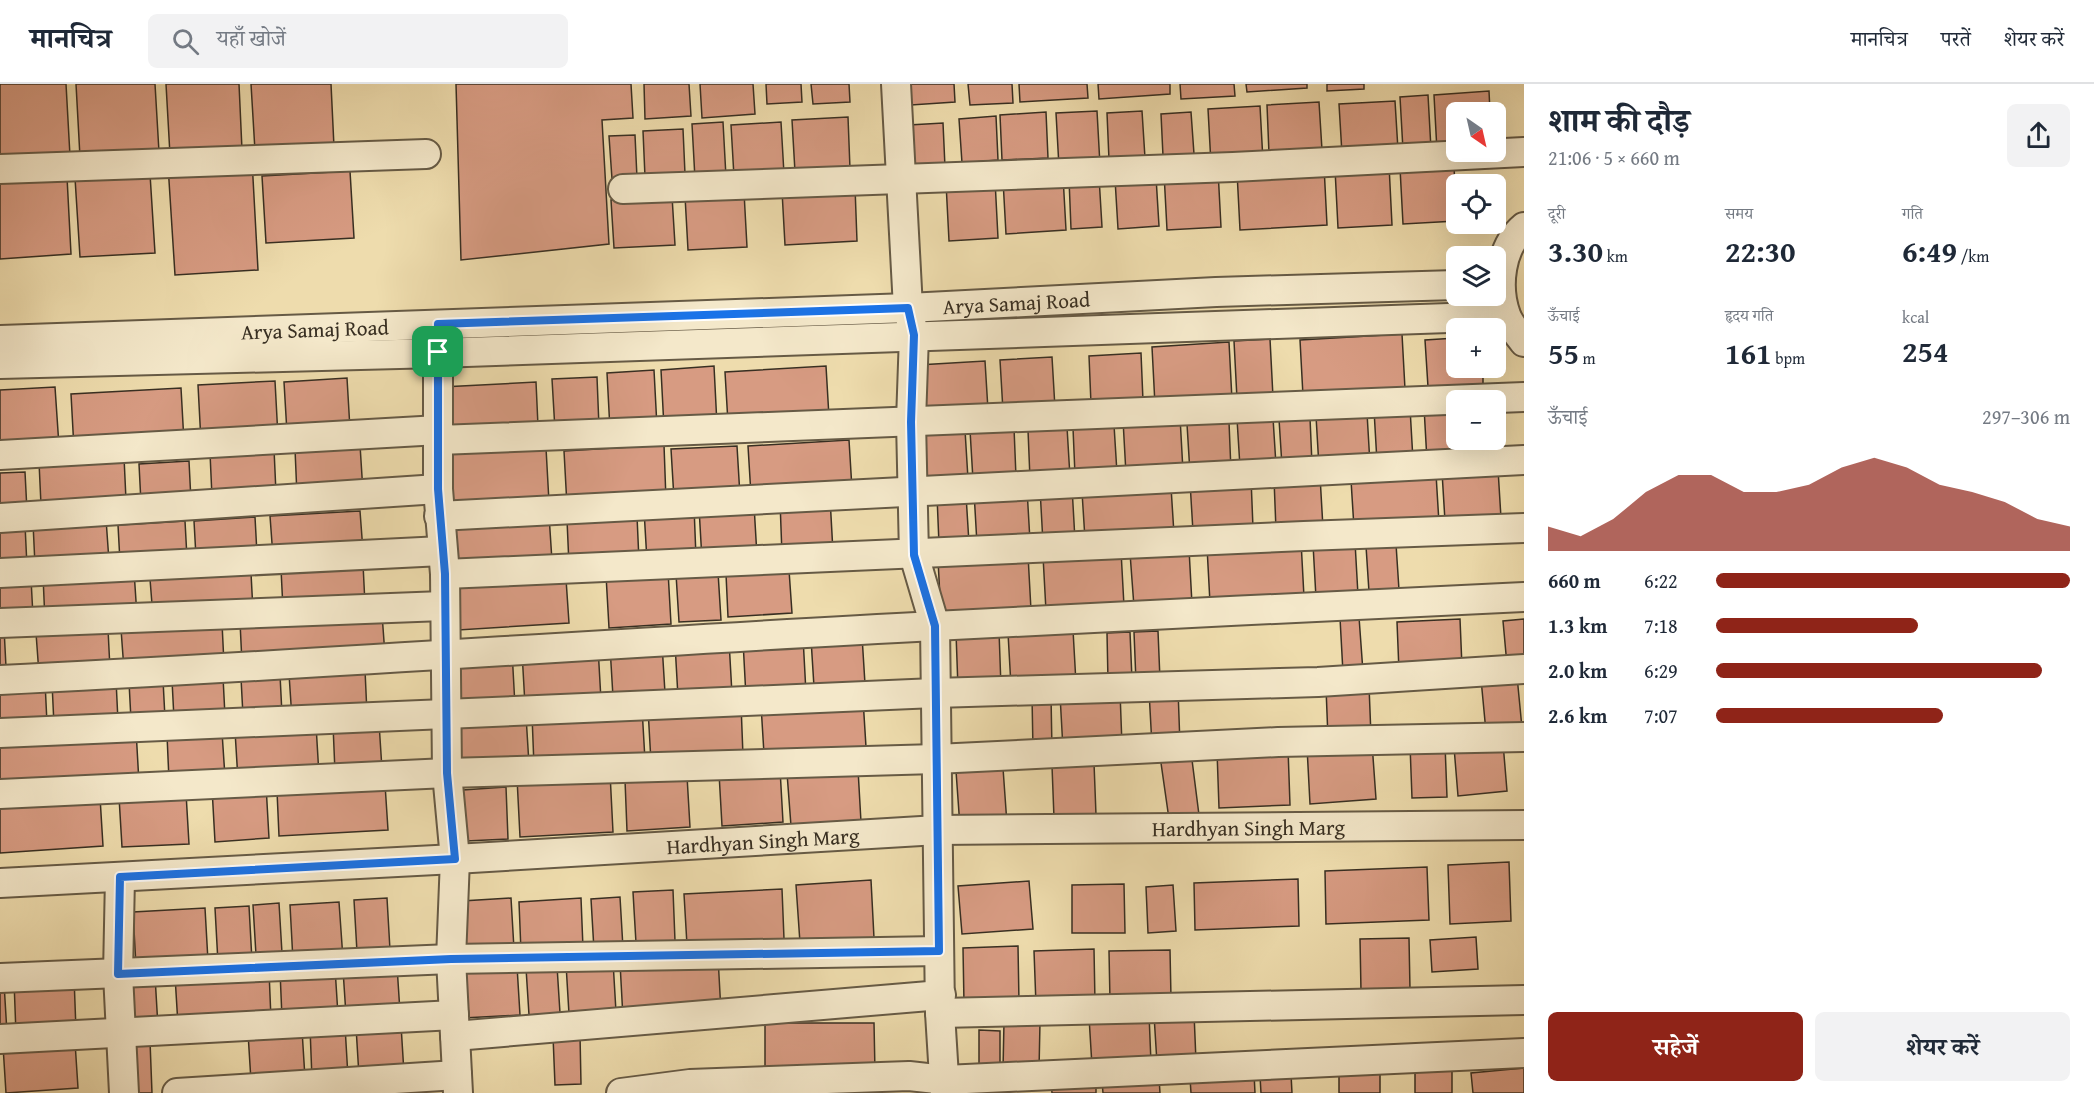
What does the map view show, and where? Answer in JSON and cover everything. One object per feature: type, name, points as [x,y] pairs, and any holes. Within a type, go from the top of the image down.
[{"type":"street","points":[[896,84],[900,179],[911,322],[914,555],[935,626],[940,1004],[945,1086]]},
{"type":"street","points":[[623,189],[1233,167],[1524,152]]},
{"type":"street","points":[[0,169],[426,154]]},
{"type":"street","points":[[1506,253],[1524,227]]},
{"type":"street","name":"Arya Samaj Road","points":[[0,340],[438,324],[911,322],[1216,292],[1446,285]]},
{"type":"street","points":[[1504,306],[1506,316],[1524,342]]},
{"type":"street","points":[[0,364],[438,352],[911,322],[1506,316]]},
{"type":"street","points":[[177,1093],[457,1084],[451,959],[455,859],[447,773],[443,563],[439,503],[438,324]]},
{"type":"street","points":[[0,455],[439,435],[911,422],[1524,397]]},
{"type":"street","points":[[0,518],[439,503],[913,493],[1524,460]]},
{"type":"street","points":[[0,573],[914,555],[1524,528]]},
{"type":"street","points":[[0,680],[935,626],[1524,597]]},
{"type":"street","points":[[0,623],[444,606]]},
{"type":"street","points":[[0,733],[935,693],[1318,682],[1524,669]]},
{"type":"street","points":[[0,794],[447,773],[936,759],[1278,742],[1524,737]]},
{"type":"street","name":"Hardhyan Singh Marg","points":[[0,883],[938,830],[1524,825]]},
{"type":"street","points":[[120,877],[118,974],[124,1093]]},
{"type":"street","points":[[0,978],[451,959],[939,951]]},
{"type":"street","points":[[0,1039],[455,1025],[940,1004],[1524,1000]]},
{"type":"street","points":[[621,1093],[690,1084],[909,1076],[945,1086],[1524,1053]]},
{"type":"building","points":[[0,84],[66,84],[70,156],[0,160]]},
{"type":"building","points":[[76,84],[155,84],[159,152],[80,157]]},
{"type":"building","points":[[166,84],[239,84],[242,150],[170,155]]},
{"type":"building","points":[[251,84],[331,84],[334,147],[255,151]]},
{"type":"building","points":[[456,84],[631,84],[633,118],[602,120],[609,244],[461,260]]},
{"type":"building","points":[[644,84],[689,84],[691,116],[645,119]]},
{"type":"building","points":[[700,84],[753,84],[755,114],[702,118]]},
{"type":"building","points":[[766,84],[801,84],[802,102],[767,104]]},
{"type":"building","points":[[811,84],[849,84],[850,102],[813,104]]},
{"type":"building","points":[[910,84],[954,84],[955,102],[911,105]]},
{"type":"building","points":[[968,84],[1012,84],[1013,103],[970,105]]},
{"type":"building","points":[[1019,84],[1087,84],[1088,98],[1020,102]]},
{"type":"building","points":[[1098,84],[1170,84],[1170,94],[1099,99]]},
{"type":"building","points":[[1180,84],[1234,84],[1235,96],[1181,99]]},
{"type":"building","points":[[1246,84],[1307,84],[1307,88],[1247,92]]},
{"type":"building","points":[[1327,84],[1364,84],[1364,89],[1327,91]]},
{"type":"building","points":[[1489,91],[1490,102],[1446,102],[1446,151],[1437,151],[1434,95]]},
{"type":"building","points":[[1428,95],[1431,149],[1403,150],[1400,97]]},
{"type":"building","points":[[1395,101],[1398,150],[1342,154],[1339,104]]},
{"type":"building","points":[[1319,102],[1322,150],[1269,154],[1267,105]]},
{"type":"building","points":[[1260,106],[1263,161],[1211,164],[1208,109]]},
{"type":"building","points":[[1097,111],[1100,165],[1059,167],[1056,113]]},
{"type":"building","points":[[1142,111],[1145,158],[1109,160],[1107,113]]},
{"type":"building","points":[[1046,112],[1048,158],[1002,160],[1000,115]]},
{"type":"building","points":[[1191,112],[1194,154],[1163,156],[1161,114]]},
{"type":"building","points":[[996,116],[998,160],[962,163],[959,119]]},
{"type":"building","points":[[848,117],[850,169],[795,172],[792,120]]},
{"type":"building","points":[[723,122],[726,177],[695,179],[692,124]]},
{"type":"building","points":[[781,122],[784,174],[734,177],[731,125]]},
{"type":"building","points":[[943,123],[945,167],[911,169],[909,125]]},
{"type":"building","points":[[683,129],[685,174],[645,177],[643,131]]},
{"type":"building","points":[[635,135],[637,178],[612,179],[609,136]]},
{"type":"building","points":[[252,160],[258,270],[175,275],[168,165]]},
{"type":"building","points":[[1454,164],[1454,174],[1446,174],[1446,222],[1403,224],[1400,168]]},
{"type":"building","points":[[1389,165],[1392,225],[1338,228],[1335,169]]},
{"type":"building","points":[[1324,166],[1327,225],[1240,230],[1237,172]]},
{"type":"building","points":[[1218,170],[1221,227],[1167,230],[1164,173]]},
{"type":"building","points":[[350,171],[354,238],[266,243],[262,176]]},
{"type":"building","points":[[150,174],[155,253],[80,257],[75,178]]},
{"type":"building","points":[[1063,176],[1066,230],[1006,234],[1003,180]]},
{"type":"building","points":[[67,177],[71,254],[0,259],[0,181]]},
{"type":"building","points":[[1099,177],[1102,227],[1071,229],[1069,179]]},
{"type":"building","points":[[1156,177],[1159,226],[1118,229],[1115,179]]},
{"type":"building","points":[[995,180],[998,238],[949,241],[946,183]]},
{"type":"building","points":[[855,187],[857,241],[785,245],[782,191]]},
{"type":"building","points":[[744,192],[747,247],[688,250],[685,196]]},
{"type":"building","points":[[672,196],[675,245],[614,248],[611,200]]},
{"type":"building","points":[[1402,334],[1405,389],[1303,396],[1300,340]]},
{"type":"building","points":[[1270,339],[1273,397],[1237,399],[1234,341]]},
{"type":"building","points":[[1446,339],[1446,378],[1483,378],[1483,384],[1428,387],[1425,340]]},
{"type":"building","points":[[1229,342],[1232,400],[1155,405],[1152,347]]},
{"type":"building","points":[[1141,353],[1143,401],[1091,404],[1089,356]]},
{"type":"building","points":[[1052,357],[1055,408],[1003,411],[1000,360]]},
{"type":"building","points":[[985,361],[988,410],[921,415],[918,365]]},
{"type":"building","points":[[714,366],[717,425],[664,428],[661,370]]},
{"type":"building","points":[[826,366],[829,417],[728,423],[725,372]]},
{"type":"building","points":[[654,370],[657,427],[610,430],[607,373]]},
{"type":"building","points":[[597,377],[599,427],[555,430],[552,379]]},
{"type":"building","points":[[347,378],[350,429],[287,433],[284,382]]},
{"type":"building","points":[[275,381],[278,437],[201,442],[198,385]]},
{"type":"building","points":[[536,382],[538,426],[445,431],[442,387]]},
{"type":"building","points":[[55,387],[59,446],[0,450],[0,390]]},
{"type":"building","points":[[181,388],[184,442],[74,449],[71,394]]},
{"type":"building","points":[[1446,406],[1446,450],[1501,450],[1501,457],[1427,461],[1424,407]]},
{"type":"building","points":[[1410,408],[1413,460],[1377,462],[1374,410]]},
{"type":"building","points":[[1367,413],[1370,464],[1319,467],[1316,416]]},
{"type":"building","points":[[1180,417],[1183,471],[1126,474],[1123,420]]},
{"type":"building","points":[[1273,418],[1276,465],[1240,467],[1237,419]]},
{"type":"building","points":[[1310,418],[1312,464],[1282,466],[1279,419]]},
{"type":"building","points":[[1229,422],[1231,471],[1190,473],[1187,424]]},
{"type":"building","points":[[1114,425],[1117,473],[1075,475],[1073,428]]},
{"type":"building","points":[[1067,427],[1070,477],[1030,479],[1028,430]]},
{"type":"building","points":[[1014,428],[1016,477],[973,480],[970,430]]},
{"type":"building","points":[[965,430],[968,479],[927,482],[924,433]]},
{"type":"building","points":[[849,440],[852,489],[751,495],[748,446]]},
{"type":"building","points":[[360,445],[363,492],[297,496],[295,449]]},
{"type":"building","points":[[664,445],[666,500],[567,506],[564,451]]},
{"type":"building","points":[[737,446],[740,496],[674,499],[671,449]]},
{"type":"building","points":[[546,448],[549,502],[451,508],[448,454]]},
{"type":"building","points":[[274,449],[276,493],[212,497],[210,453]]},
{"type":"building","points":[[124,457],[126,500],[41,505],[39,462]]},
{"type":"building","points":[[189,461],[191,501],[141,503],[139,464]]},
{"type":"building","points":[[1498,469],[1501,518],[1445,521],[1442,472]]},
{"type":"building","points":[[25,472],[27,511],[0,513],[0,473]]},
{"type":"building","points":[[1436,474],[1439,523],[1354,528],[1351,480]]},
{"type":"building","points":[[1320,476],[1323,528],[1276,530],[1274,479]]},
{"type":"building","points":[[1251,478],[1253,528],[1193,532],[1190,482]]},
{"type":"building","points":[[1072,487],[1075,540],[1043,543],[1040,489]]},
{"type":"building","points":[[1171,487],[1174,534],[1085,539],[1082,492]]},
{"type":"building","points":[[1027,489],[1030,541],[977,544],[974,492]]},
{"type":"building","points":[[966,495],[969,543],[939,544],[937,496]]},
{"type":"building","points":[[830,498],[833,552],[782,555],[780,501]]},
{"type":"building","points":[[754,505],[757,556],[702,560],[699,508]]},
{"type":"building","points":[[694,507],[696,557],[647,561],[644,510]]},
{"type":"building","points":[[360,511],[363,551],[273,557],[270,516]]},
{"type":"building","points":[[549,515],[552,561],[454,567],[451,521]]},
{"type":"building","points":[[637,516],[639,561],[569,565],[567,520]]},
{"type":"building","points":[[255,517],[257,554],[196,557],[194,521]]},
{"type":"building","points":[[106,519],[109,561],[35,565],[33,523]]},
{"type":"building","points":[[185,521],[187,558],[120,562],[118,525]]},
{"type":"building","points":[[25,525],[27,566],[0,568],[0,527]]},
{"type":"building","points":[[1301,541],[1304,597],[1210,603],[1207,547]]},
{"type":"building","points":[[1355,542],[1358,595],[1316,598],[1313,544]]},
{"type":"building","points":[[1396,544],[1399,590],[1369,592],[1366,546]]},
{"type":"building","points":[[1189,549],[1192,604],[1134,607],[1130,553]]},
{"type":"building","points":[[1121,551],[1124,606],[1046,611],[1043,556]]},
{"type":"building","points":[[1028,555],[1031,610],[941,616],[938,560]]},
{"type":"building","points":[[363,564],[365,604],[283,609],[281,569]]},
{"type":"building","points":[[789,570],[792,613],[728,617],[726,574]]},
{"type":"building","points":[[134,571],[137,616],[45,621],[43,576]]},
{"type":"building","points":[[668,571],[671,624],[609,628],[606,575]]},
{"type":"building","points":[[718,572],[721,620],[679,622],[676,574]]},
{"type":"building","points":[[251,573],[253,611],[153,617],[150,579]]},
{"type":"building","points":[[31,579],[33,616],[0,618],[0,581]]},
{"type":"building","points":[[566,579],[569,623],[458,630],[455,586]]},
{"type":"building","points":[[382,614],[385,655],[242,663],[240,622]]},
{"type":"building","points":[[1359,617],[1363,672],[1343,673],[1340,618]]},
{"type":"building","points":[[1460,619],[1462,667],[1399,671],[1397,622]]},
{"type":"building","points":[[1524,619],[1524,663],[1507,665],[1503,621]]},
{"type":"building","points":[[222,623],[224,664],[124,670],[121,629]]},
{"type":"building","points":[[4,628],[6,667],[0,668],[0,629]]},
{"type":"building","points":[[108,629],[110,669],[39,674],[36,633]]},
{"type":"building","points":[[1073,630],[1076,683],[1011,686],[1008,633]]},
{"type":"building","points":[[999,631],[1001,687],[958,688],[956,633]]},
{"type":"building","points":[[1158,631],[1160,680],[1136,682],[1134,632]]},
{"type":"building","points":[[1130,632],[1132,680],[1108,681],[1107,633]]},
{"type":"building","points":[[862,636],[865,684],[814,687],[811,639]]},
{"type":"building","points":[[803,637],[806,693],[746,697],[743,641]]},
{"type":"building","points":[[729,641],[732,694],[678,697],[675,644]]},
{"type":"building","points":[[662,644],[665,693],[613,697],[610,647]]},
{"type":"building","points":[[598,647],[601,700],[525,705],[522,652]]},
{"type":"building","points":[[512,651],[515,706],[461,708],[458,658]]},
{"type":"building","points":[[365,670],[367,714],[292,719],[289,674]]},
{"type":"building","points":[[280,675],[282,714],[243,716],[241,678]]},
{"type":"building","points":[[1517,676],[1522,728],[1486,732],[1481,679]]},
{"type":"building","points":[[223,677],[225,716],[174,719],[172,680]]},
{"type":"building","points":[[116,680],[118,721],[54,725],[52,683]]},
{"type":"building","points":[[163,680],[165,718],[131,720],[129,682]]},
{"type":"building","points":[[45,682],[47,723],[0,726],[0,685]]},
{"type":"building","points":[[1369,686],[1371,736],[1328,738],[1326,688]]},
{"type":"building","points":[[1178,689],[1180,745],[1152,746],[1149,691]]},
{"type":"building","points":[[1120,692],[1122,745],[1063,749],[1060,695]]},
{"type":"building","points":[[1032,696],[1051,696],[1052,750],[1033,750]]},
{"type":"building","points":[[863,699],[866,747],[764,754],[761,705]]},
{"type":"building","points":[[741,704],[743,756],[651,762],[648,709]]},
{"type":"building","points":[[642,708],[645,760],[534,766],[532,715]]},
{"type":"building","points":[[526,716],[529,764],[455,768],[452,720]]},
{"type":"building","points":[[379,723],[382,769],[335,772],[333,725]]},
{"type":"building","points":[[316,725],[319,775],[238,780],[235,731]]},
{"type":"building","points":[[136,730],[139,783],[0,791],[0,739]]},
{"type":"building","points":[[222,732],[225,777],[169,780],[167,735]]},
{"type":"building","points":[[1372,743],[1376,799],[1310,804],[1307,747]]},
{"type":"building","points":[[1503,743],[1507,791],[1458,796],[1454,747]]},
{"type":"building","points":[[1445,744],[1447,797],[1412,798],[1410,745]]},
{"type":"building","points":[[1288,748],[1290,805],[1219,808],[1217,751]]},
{"type":"building","points":[[1191,752],[1199,815],[1169,819],[1160,756]]},
{"type":"building","points":[[1094,763],[1096,815],[1054,818],[1052,766]]},
{"type":"building","points":[[1003,768],[1007,824],[960,827],[956,771]]},
{"type":"building","points":[[780,769],[783,822],[722,826],[719,773]]},
{"type":"building","points":[[858,769],[861,822],[791,826],[787,773]]},
{"type":"building","points":[[610,773],[613,832],[520,837],[517,778]]},
{"type":"building","points":[[687,776],[690,827],[627,831],[625,780]]},
{"type":"building","points":[[385,784],[388,830],[279,836],[277,791]]},
{"type":"building","points":[[266,785],[269,838],[215,842],[212,788]]},
{"type":"building","points":[[506,787],[508,839],[466,841],[463,790]]},
{"type":"building","points":[[186,793],[189,844],[122,847],[119,797]]},
{"type":"building","points":[[100,797],[103,846],[0,853],[0,803]]},
{"type":"building","points":[[1509,862],[1511,921],[1450,924],[1448,865]]},
{"type":"building","points":[[1427,867],[1429,920],[1326,924],[1325,871]]},
{"type":"building","points":[[1298,879],[1299,926],[1195,930],[1194,883]]},
{"type":"building","points":[[871,880],[874,938],[800,943],[796,885]]},
{"type":"building","points":[[1029,881],[1033,929],[962,934],[958,886]]},
{"type":"building","points":[[1124,884],[1125,933],[1072,933],[1072,885]]},
{"type":"building","points":[[1173,885],[1176,931],[1148,933],[1146,887]]},
{"type":"building","points":[[782,889],[784,939],[687,945],[684,894]]},
{"type":"building","points":[[673,890],[675,941],[636,943],[633,892]]},
{"type":"building","points":[[620,897],[623,948],[594,950],[591,899]]},
{"type":"building","points":[[387,898],[390,950],[357,952],[354,900]]},
{"type":"building","points":[[511,898],[514,949],[465,952],[462,901]]},
{"type":"building","points":[[581,898],[583,948],[521,952],[519,902]]},
{"type":"building","points":[[339,902],[343,959],[293,961],[290,905]]},
{"type":"building","points":[[279,903],[282,953],[256,955],[253,905]]},
{"type":"building","points":[[249,906],[252,961],[218,963],[215,908]]},
{"type":"building","points":[[205,908],[208,961],[136,966],[133,912]]},
{"type":"building","points":[[1476,937],[1478,969],[1432,972],[1430,940]]},
{"type":"building","points":[[1409,938],[1410,990],[1361,991],[1360,939]]},
{"type":"building","points":[[1018,946],[1019,1003],[964,1004],[963,948]]},
{"type":"building","points":[[1094,949],[1095,1003],[1036,1005],[1034,951]]},
{"type":"building","points":[[1170,950],[1171,998],[1110,1001],[1109,951]]},
{"type":"building","points":[[718,957],[721,1012],[623,1018],[620,963]]},
{"type":"building","points":[[613,961],[616,1012],[569,1014],[566,964]]},
{"type":"building","points":[[397,966],[400,1012],[346,1015],[343,970]]},
{"type":"building","points":[[517,966],[520,1015],[463,1018],[460,969]]},
{"type":"building","points":[[557,966],[560,1013],[529,1015],[526,968]]},
{"type":"building","points":[[335,968],[338,1015],[282,1018],[280,971]]},
{"type":"building","points":[[269,971],[271,1019],[178,1025],[175,976]]},
{"type":"building","points":[[155,976],[158,1027],[130,1029],[126,978]]},
{"type":"building","points":[[74,977],[76,1030],[16,1034],[14,981]]},
{"type":"building","points":[[0,983],[4,983],[7,1033],[0,1033]]},
{"type":"building","points":[[1194,1013],[1196,1061],[1157,1063],[1154,1015]]},
{"type":"building","points":[[1149,1014],[1151,1063],[1092,1066],[1089,1017]]},
{"type":"building","points":[[1004,1022],[1040,1022],[1039,1070],[1003,1070]]},
{"type":"building","points":[[765,1023],[874,1023],[875,1072],[765,1073]]},
{"type":"building","points":[[401,1025],[404,1073],[359,1076],[356,1027]]},
{"type":"building","points":[[345,1026],[348,1077],[312,1079],[310,1028]]},
{"type":"building","points":[[302,1030],[305,1078],[251,1081],[248,1033]]},
{"type":"building","points":[[979,1030],[1000,1031],[1000,1067],[979,1067]]},
{"type":"building","points":[[580,1035],[581,1084],[555,1085],[553,1036]]},
{"type":"building","points":[[150,1041],[152,1093],[132,1093],[130,1042]]},
{"type":"building","points":[[75,1042],[78,1088],[6,1093],[3,1046]]},
{"type":"building","points":[[1524,1068],[1524,1093],[1473,1093],[1471,1073]]},
{"type":"building","points":[[1415,1070],[1452,1070],[1452,1093],[1415,1093]]},
{"type":"building","points":[[1339,1072],[1380,1072],[1380,1093],[1339,1093]]},
{"type":"building","points":[[1254,1073],[1255,1093],[1191,1093],[1190,1078]]},
{"type":"building","points":[[1291,1074],[1292,1093],[1261,1093],[1260,1076]]},
{"type":"building","points":[[1096,1078],[1096,1093],[1052,1093],[1051,1080]]},
{"type":"building","points":[[1159,1078],[1160,1093],[1103,1093],[1102,1081]]},
{"type":"route","points":[[908,308],[914,335],[911,422],[914,555],[935,626],[939,951],[451,959],[118,974],[120,877],[455,859],[447,773],[445,574],[438,489],[438,352],[438,324],[908,308]]}]
